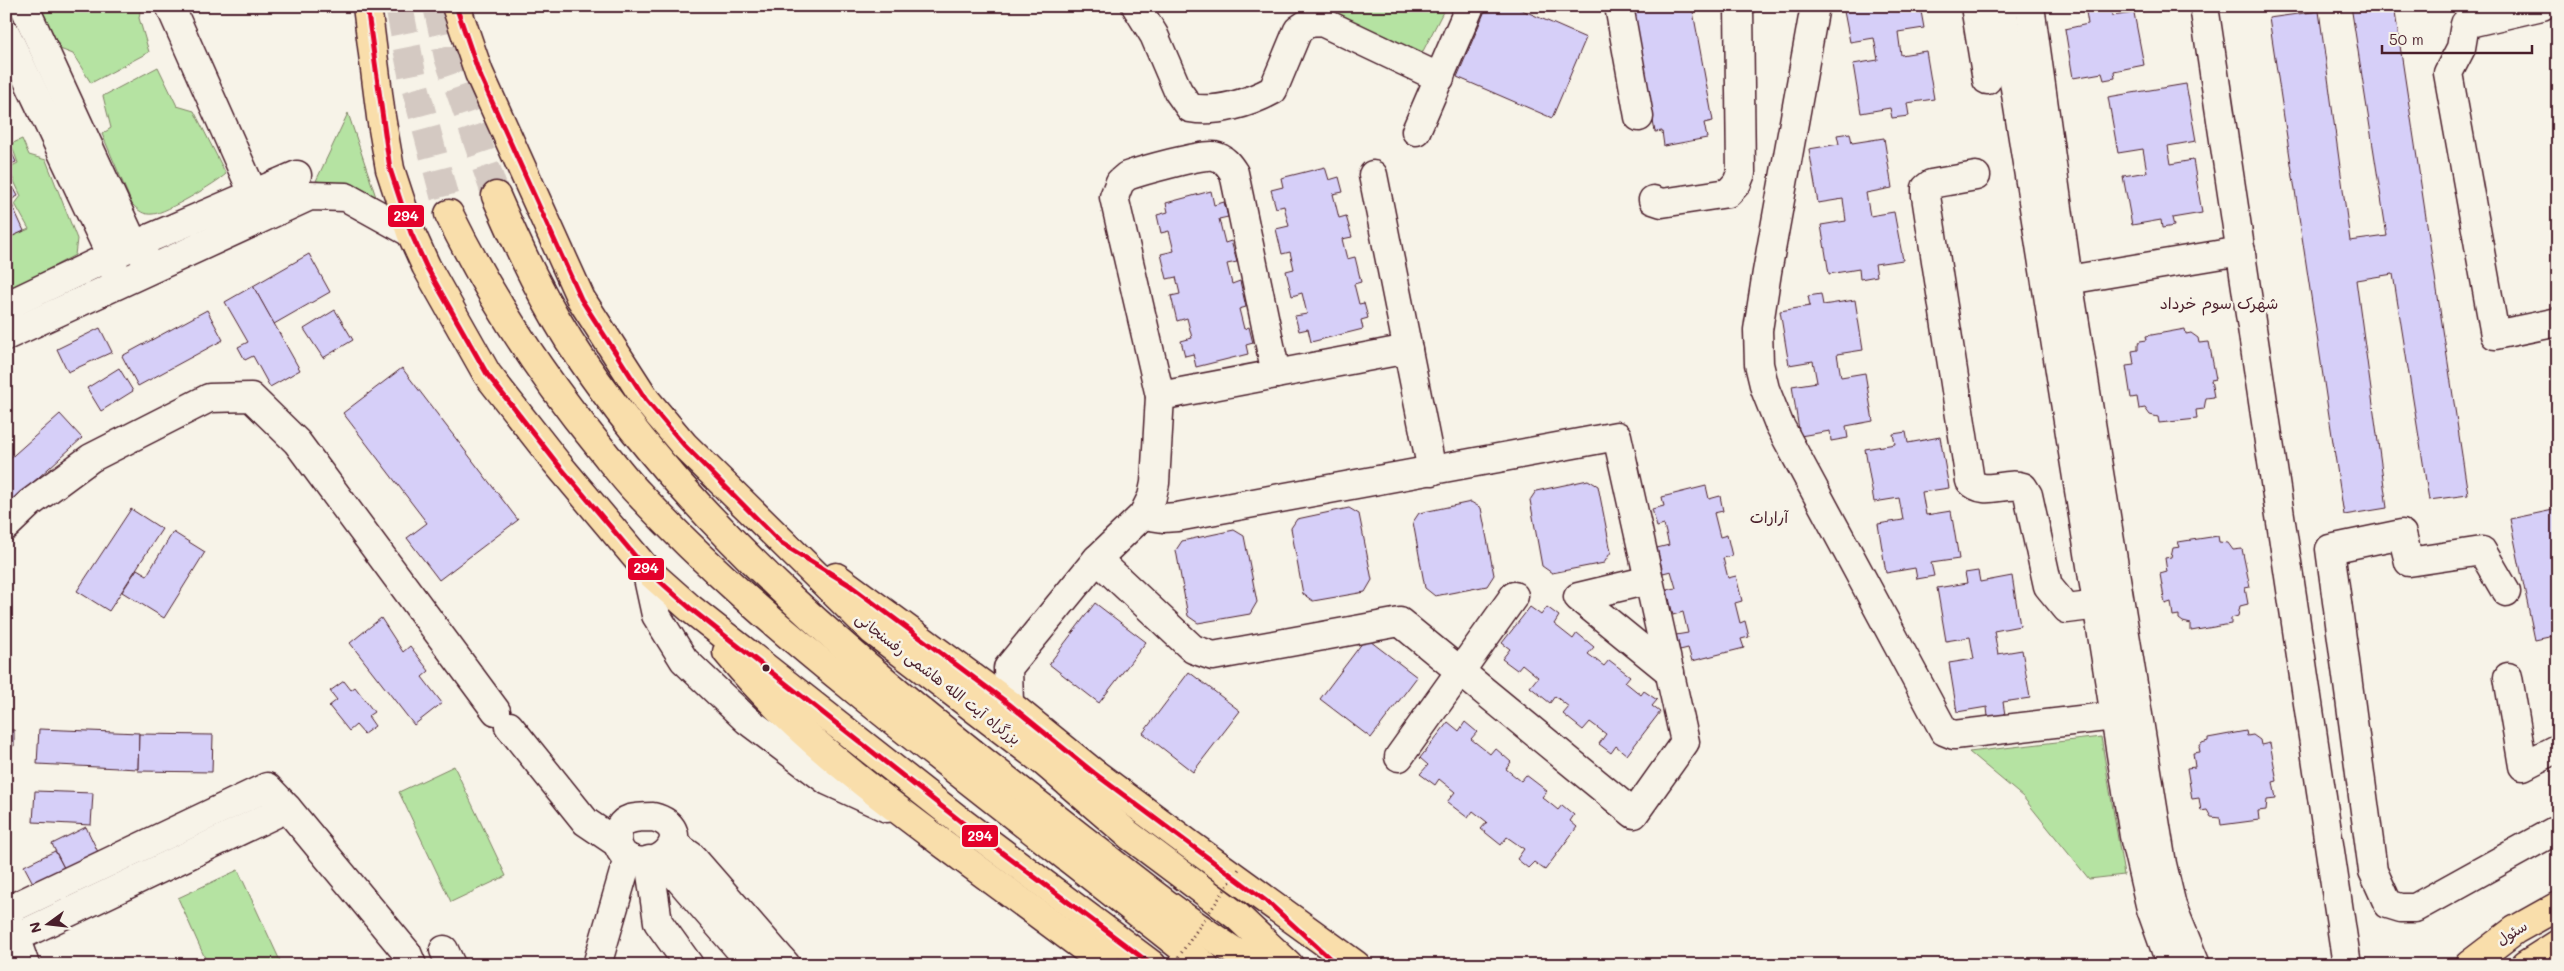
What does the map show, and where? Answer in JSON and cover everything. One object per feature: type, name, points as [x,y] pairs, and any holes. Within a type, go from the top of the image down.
[{"type":"main road","points":[[367,6],[381,117],[390,169],[411,233],[426,266],[487,374],[556,462],[646,569],[691,609],[964,824],[1152,965]]},
{"type":"main road","name":"بزرگراه آیت الله هاشمی رفسنجانی","points":[[456,6],[479,73],[581,299],[603,336],[646,400],[684,445],[781,543],[873,631],[1044,762],[1129,835],[1237,916],[1289,965]]},
{"type":"main road","name":"بزرگراه آیت الله هاشمی رفسنجانی","points":[[496,196],[545,300],[579,356],[675,481],[718,526],[843,644],[997,772],[1163,899],[1233,951],[1256,965]]},
{"type":"main road","points":[[450,214],[478,274],[504,316],[570,411],[638,494],[719,576],[814,657],[922,744],[1204,965]]},
{"type":"main road","points":[[781,543],[848,584],[1009,704],[1094,773],[1270,904],[1356,965]]},
{"type":"main road","points":[[691,609],[760,692],[819,746],[906,817],[1107,965]]},
{"type":"main road","points":[[1270,904],[1337,965]]},
{"type":"main road","name":"سئول","points":[[2469,965],[2491,946],[2558,906]]},
{"type":"main road","points":[[2525,965],[2558,944]]},
{"type":"main road","points":[[2454,965],[2491,946]]},
{"type":"street","points":[[24,6],[122,251]]},
{"type":"street","points":[[170,6],[259,206]]},
{"type":"street","points":[[1136,6],[1154,35],[1178,91],[1190,108],[1206,111],[1252,100],[1273,90],[1298,30],[1308,23],[1322,22],[1440,78]]},
{"type":"street","points":[[1416,131],[1470,6]]},
{"type":"street","points":[[1619,6],[1638,117]]},
{"type":"street","points":[[1653,200],[1662,203],[1728,193],[1737,183],[1741,173],[1739,6]]},
{"type":"street","points":[[1815,6],[1766,272],[1758,330],[1759,364],[1765,389],[1779,424],[1944,731],[1954,735],[2114,716]]},
{"type":"street","points":[[1974,6],[1987,80]]},
{"type":"street","points":[[2002,6],[2107,612],[2172,906],[2196,965]]},
{"type":"street","points":[[2030,6],[2068,280],[2107,612],[2114,716],[2141,870],[2151,909],[2171,965]]},
{"type":"street","points":[[2204,6],[2347,965]]},
{"type":"street","points":[[2542,6],[2465,24],[2462,48],[2448,72],[2495,335],[2558,322]]},
{"type":"street","points":[[6,34],[122,251]]},
{"type":"street","points":[[1009,704],[1008,668],[1097,559],[1143,514],[1152,497],[1155,483],[1160,396],[1114,198],[1116,189],[1126,176],[1209,156],[1224,160],[1234,173],[1276,374]]},
{"type":"street","points":[[6,336],[134,276],[259,206],[297,175]]},
{"type":"street","points":[[1373,175],[1432,471]]},
{"type":"street","points":[[1976,176],[1932,184],[1926,188],[1970,481],[1976,487],[1984,490],[2015,484],[2023,487],[2028,496],[2048,586],[2067,609],[2107,612]]},
{"type":"street","points":[[6,306],[122,251],[259,206],[310,196],[346,197],[411,233]]},
{"type":"street","points":[[122,251],[145,255],[134,276]]},
{"type":"street","points":[[2068,280],[2241,251]]},
{"type":"street","points":[[1160,396],[1408,349]]},
{"type":"street","points":[[6,526],[30,503],[91,458],[209,398],[251,398],[297,442],[502,719],[586,822],[646,853],[753,965]]},
{"type":"street","points":[[1097,559],[1193,649],[1213,656],[1400,622],[1634,814],[1686,742],[1617,436],[1177,517],[1158,518],[1143,514]]},
{"type":"street","points":[[2506,592],[2482,551],[2409,562],[2402,534],[2330,549],[2373,871],[2388,904],[2401,908],[2415,908],[2558,829]]},
{"type":"street","points":[[646,569],[656,615],[684,660],[747,720],[828,781],[906,817]]},
{"type":"street","points":[[1650,580],[1578,597],[1670,672]]},
{"type":"street","points":[[1399,757],[1514,596]]},
{"type":"street","points":[[949,661],[982,671],[1008,668]]},
{"type":"street","points":[[2508,677],[2523,766],[2558,748]]},
{"type":"street","points":[[24,965],[9,921],[287,808],[407,953],[412,965]]},
{"type":"street","points":[[597,965],[646,853]]},
{"type":"street","points":[[646,853],[658,922],[689,965]]},
{"type":"street","points":[[646,853],[691,856],[786,965]]},
{"type":"path","points":[[1173,965],[1240,869]]},
{"type":"green space","points":[[40,6],[141,6],[139,18],[149,52],[91,83],[73,54],[60,49]]},
{"type":"green space","points":[[1324,6],[1446,6],[1421,55]]},
{"type":"green space","points":[[158,67],[177,106],[194,111],[226,174],[179,203],[153,214],[146,214],[132,204],[102,134],[111,128],[103,96]]},
{"type":"green space","points":[[348,113],[378,203],[346,185],[316,181]]},
{"type":"green space","points":[[22,139],[29,155],[46,160],[77,239],[75,255],[6,292],[6,239],[29,229],[15,204],[21,196],[8,168],[18,163],[11,144]]},
{"type":"green space","points":[[2101,737],[2124,875],[2089,879],[2023,797],[1969,752]]},
{"type":"green space","points":[[454,766],[506,876],[451,902],[399,792]]},
{"type":"green space","points":[[238,870],[282,965],[208,965],[178,898]]},
{"type":"building","points":[[1487,6],[1513,6],[1586,38],[1552,118],[1457,77]]},
{"type":"building","points":[[1692,6],[1713,121],[1704,123],[1707,138],[1664,146],[1662,131],[1655,132],[1632,7]]},
{"type":"building","points":[[1843,6],[1920,6],[1924,28],[1898,32],[1901,55],[1926,51],[1934,99],[1907,103],[1909,116],[1892,118],[1890,108],[1861,113],[1853,64],[1878,60],[1874,38],[1850,42]]},
{"type":"building","points":[[2085,6],[2111,6],[2112,16],[2134,13],[2144,65],[2114,71],[2115,78],[2104,80],[2102,73],[2073,78],[2065,29],[2088,24]]},
{"type":"building","points":[[2351,6],[2394,6],[2468,495],[2429,500],[2393,274],[2356,280],[2387,508],[2344,515],[2269,18],[2319,11],[2350,241],[2387,236]]},
{"type":"building","points":[[2186,84],[2196,141],[2168,146],[2171,164],[2193,160],[2202,213],[2172,218],[2174,226],[2162,228],[2161,220],[2132,225],[2123,176],[2147,172],[2143,149],[2118,153],[2108,97]]},
{"type":"building","points":[[1850,133],[1852,143],[1884,138],[1892,188],[1866,193],[1870,216],[1894,212],[1903,260],[1875,264],[1877,276],[1860,279],[1859,269],[1829,274],[1821,225],[1846,221],[1843,199],[1818,203],[1809,149],[1839,144],[1837,135]]},
{"type":"building","points":[[6,141],[16,162],[6,166]]},
{"type":"building","points":[[1325,167],[1329,180],[1339,177],[1343,192],[1333,194],[1339,218],[1346,216],[1352,237],[1342,239],[1347,259],[1355,257],[1361,282],[1354,284],[1359,304],[1364,303],[1368,318],[1361,320],[1363,329],[1311,342],[1308,329],[1299,331],[1295,316],[1307,314],[1302,293],[1292,296],[1286,271],[1294,269],[1290,252],[1282,254],[1276,229],[1289,226],[1284,206],[1276,208],[1271,190],[1283,187],[1281,178]]},
{"type":"building","points":[[6,174],[18,196],[10,200],[24,231],[6,239]]},
{"type":"building","points":[[1211,191],[1214,205],[1224,202],[1228,217],[1219,219],[1225,243],[1231,241],[1237,262],[1227,264],[1232,284],[1240,281],[1246,307],[1239,309],[1244,329],[1249,327],[1253,343],[1246,345],[1248,354],[1196,367],[1193,354],[1185,356],[1181,341],[1192,338],[1187,318],[1177,321],[1171,296],[1180,294],[1176,277],[1167,279],[1161,254],[1174,251],[1169,231],[1161,233],[1157,215],[1168,212],[1166,203]]},
{"type":"building","points":[[309,254],[330,292],[274,324],[253,286]]},
{"type":"building","points":[[253,286],[300,370],[270,387],[253,356],[245,360],[238,347],[248,342],[225,302]]},
{"type":"building","points":[[1821,294],[1823,305],[1855,300],[1863,350],[1837,354],[1841,377],[1865,373],[1873,421],[1846,426],[1848,438],[1831,441],[1830,431],[1800,436],[1792,386],[1817,382],[1813,361],[1789,365],[1780,311],[1810,306],[1808,296]]},
{"type":"building","points":[[207,310],[223,340],[138,386],[122,356]]},
{"type":"building","points":[[335,310],[353,340],[323,358],[304,329]]},
{"type":"building","points":[[100,328],[112,352],[68,372],[57,349]]},
{"type":"building","points":[[2185,329],[2186,334],[2191,333],[2198,338],[2199,343],[2209,342],[2216,379],[2211,380],[2214,397],[2206,398],[2204,409],[2196,410],[2197,419],[2159,423],[2158,417],[2150,415],[2145,408],[2139,409],[2137,397],[2131,398],[2126,366],[2134,365],[2132,351],[2138,350],[2140,341],[2147,340],[2146,336]]},
{"type":"building","points":[[119,368],[133,391],[101,411],[87,388]]},
{"type":"building","points":[[402,368],[518,520],[439,580],[407,538],[427,523],[343,413]]},
{"type":"building","points":[[60,414],[82,438],[6,507],[6,462]]},
{"type":"building","points":[[1906,432],[1908,443],[1940,437],[1949,488],[1922,492],[1926,515],[1951,511],[1959,559],[1931,563],[1934,576],[1917,579],[1915,568],[1886,573],[1878,524],[1903,520],[1899,498],[1874,502],[1865,449],[1895,444],[1893,434]]},
{"type":"building","points":[[1588,480],[1598,486],[1611,552],[1604,563],[1552,573],[1542,566],[1530,500],[1536,491]]},
{"type":"building","points":[[1706,486],[1709,499],[1720,496],[1723,511],[1714,513],[1720,537],[1727,535],[1732,556],[1723,558],[1728,578],[1736,576],[1742,601],[1735,603],[1740,623],[1745,621],[1749,637],[1741,639],[1744,648],[1692,661],[1688,648],[1680,650],[1676,635],[1688,633],[1683,612],[1673,615],[1667,590],[1676,588],[1671,571],[1663,573],[1657,548],[1669,545],[1664,525],[1657,527],[1652,509],[1664,506],[1662,497]]},
{"type":"building","points":[[1471,502],[1481,508],[1494,575],[1487,586],[1435,596],[1425,588],[1413,522],[1419,513]]},
{"type":"building","points":[[1349,508],[1359,514],[1372,580],[1365,592],[1313,601],[1303,594],[1291,528],[1297,519]]},
{"type":"building","points":[[131,509],[162,529],[109,611],[77,591]]},
{"type":"building","points":[[2558,509],[2558,635],[2535,640],[2510,519]]},
{"type":"building","points":[[1234,530],[1244,536],[1257,602],[1250,614],[1198,623],[1188,616],[1176,550],[1182,541]]},
{"type":"building","points":[[173,532],[205,552],[164,618],[122,592],[137,569],[147,575]]},
{"type":"building","points":[[2218,536],[2219,542],[2228,543],[2233,550],[2242,549],[2250,587],[2245,588],[2248,604],[2240,606],[2238,616],[2231,618],[2231,624],[2191,631],[2191,624],[2179,619],[2179,615],[2173,616],[2171,602],[2165,604],[2160,574],[2167,572],[2165,558],[2171,557],[2173,548],[2180,547],[2178,542]]},
{"type":"building","points":[[1978,571],[1980,582],[2012,576],[2020,626],[1994,631],[1998,654],[2022,650],[2030,698],[2003,702],[2005,715],[1988,717],[1987,707],[1957,712],[1949,663],[1974,659],[1970,637],[1946,641],[1937,588],[1967,583],[1965,573]]},
{"type":"building","points":[[1095,603],[1146,642],[1099,703],[1049,664]]},
{"type":"building","points":[[1530,607],[1541,615],[1547,607],[1559,616],[1554,624],[1573,639],[1577,633],[1594,647],[1588,654],[1604,666],[1609,660],[1630,676],[1625,682],[1641,695],[1644,691],[1657,700],[1652,706],[1660,712],[1627,755],[1616,746],[1611,753],[1599,744],[1606,734],[1590,722],[1583,730],[1563,714],[1569,707],[1555,696],[1550,703],[1530,687],[1538,677],[1522,664],[1517,670],[1502,659],[1510,649],[1502,643]]},
{"type":"building","points":[[381,618],[403,652],[410,646],[429,671],[422,677],[442,703],[414,725],[350,643]]},
{"type":"building","points":[[1366,638],[1417,677],[1371,738],[1320,699]]},
{"type":"building","points":[[1189,672],[1240,711],[1193,772],[1143,733]]},
{"type":"building","points":[[344,681],[351,690],[355,687],[374,712],[368,716],[375,726],[364,734],[356,725],[349,731],[329,706],[337,700],[330,691]]},
{"type":"building","points":[[1448,722],[1459,731],[1465,722],[1477,732],[1471,739],[1490,754],[1495,748],[1511,762],[1506,769],[1521,781],[1526,775],[1547,791],[1542,797],[1558,810],[1562,805],[1574,815],[1570,821],[1577,827],[1545,870],[1534,862],[1528,868],[1517,859],[1524,849],[1507,837],[1501,845],[1481,829],[1487,822],[1473,811],[1468,818],[1447,802],[1455,792],[1439,779],[1435,785],[1420,774],[1428,765],[1420,758]]},
{"type":"building","points":[[39,729],[139,733],[138,769],[37,764]]},
{"type":"building","points":[[6,730],[14,730],[14,746],[6,745]]},
{"type":"building","points":[[2246,731],[2247,736],[2253,735],[2260,740],[2261,745],[2270,743],[2277,781],[2273,782],[2276,799],[2267,800],[2266,810],[2258,811],[2259,820],[2221,825],[2220,818],[2211,817],[2207,810],[2201,811],[2199,798],[2192,799],[2187,768],[2195,767],[2193,753],[2200,752],[2199,747],[2202,743],[2208,741],[2208,738]]},
{"type":"building","points":[[139,734],[213,735],[212,772],[138,771]]},
{"type":"building","points":[[35,791],[93,793],[91,825],[33,822]]},
{"type":"building","points":[[86,827],[98,852],[64,868],[52,844]]},
{"type":"building","points":[[55,851],[64,868],[33,883],[24,866]]},
{"type":"tunnel","points":[[399,6],[413,79],[449,214]]},
{"type":"tunnel","points":[[437,6],[448,57],[496,196]]},
{"type":"transit line","name":"294","points":[[367,6],[390,169],[411,233],[426,266],[487,374],[556,462],[646,569],[691,609],[964,824],[1152,965]]},
{"type":"transit line","name":"294","points":[[456,6],[479,73],[581,299],[646,400],[684,445],[781,543],[848,584],[1009,704],[1094,773],[1270,904],[1337,965]]},
{"type":"district","name":"شهرک سوم خرداد","points":[[2219,303]]},
{"type":"district","name":"آرارات","points":[[1769,517]]}]
